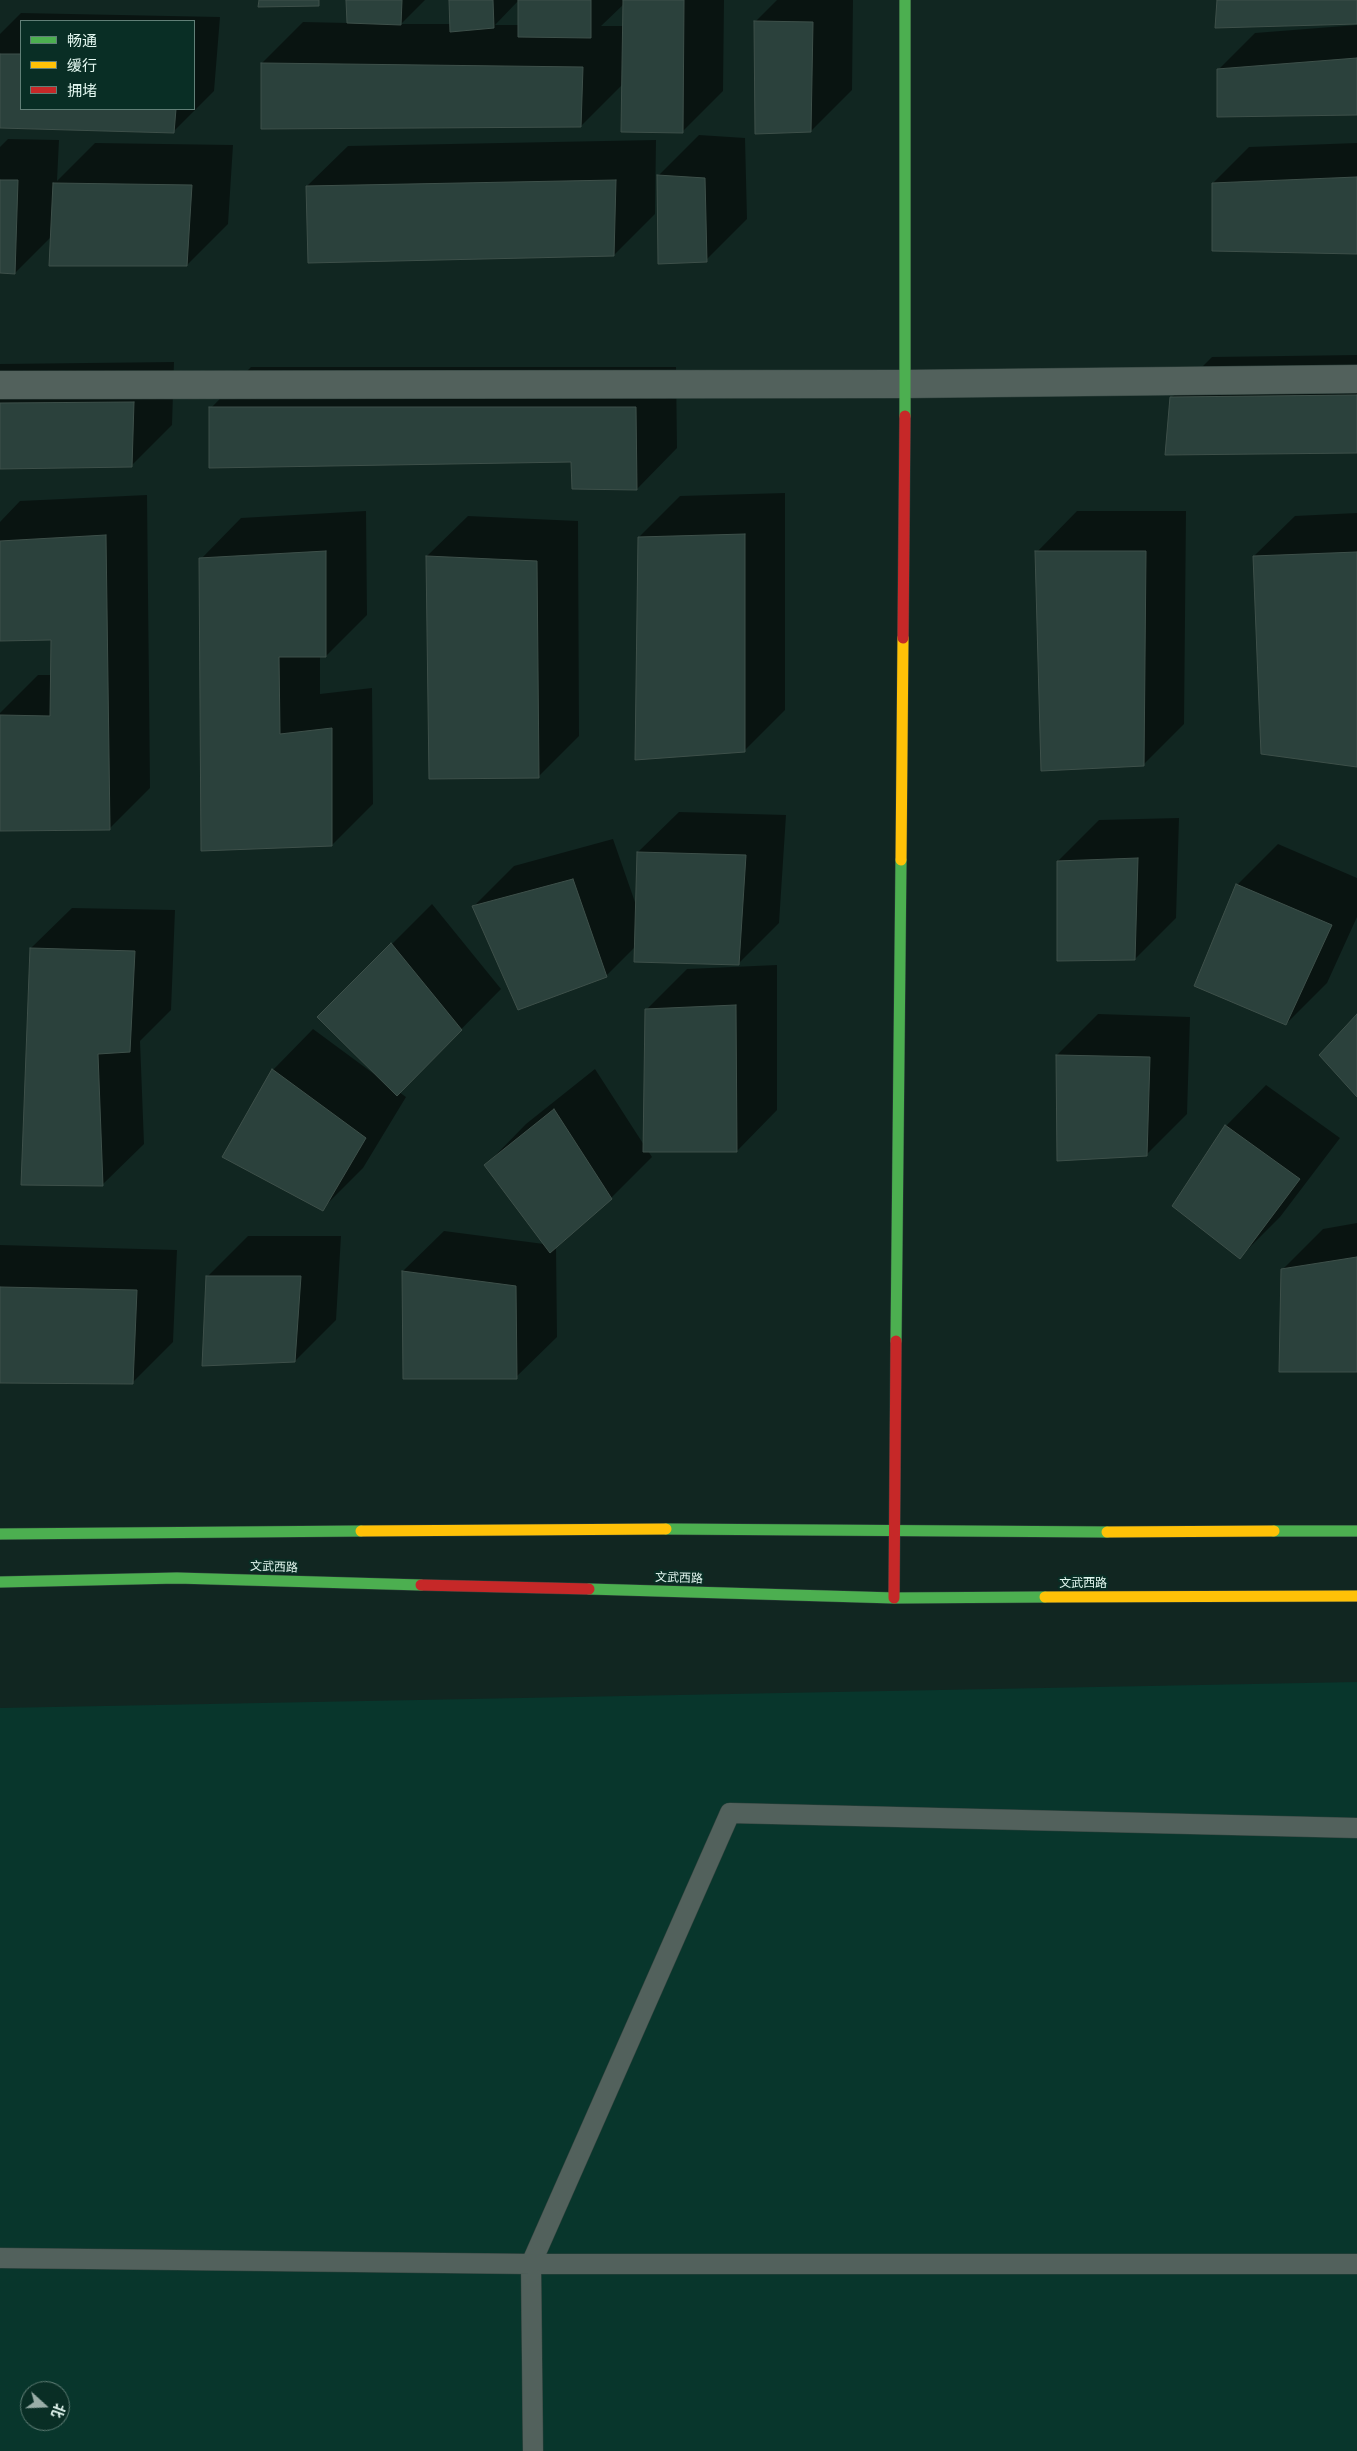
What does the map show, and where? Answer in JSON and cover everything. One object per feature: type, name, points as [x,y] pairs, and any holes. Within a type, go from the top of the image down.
[{"type":"street","points":[[894,1598],[905,384],[904,0]]},
{"type":"street","points":[[0,385],[905,384],[1357,378]]},
{"type":"street","points":[[0,1534],[737,1528],[934,1532],[1357,1531]]},
{"type":"street","name":"文武西路","points":[[0,1582],[177,1578],[894,1598],[1357,1596]]},
{"type":"lane","points":[[533,2451],[532,2264],[730,1813],[1357,1828]]},
{"type":"lane","points":[[0,2258],[532,2264],[1357,2264]]},
{"type":"shaded area","points":[[1357,1682],[1357,2451],[0,2451],[0,1708]]},
{"type":"building","points":[[259,0],[319,0],[319,6],[258,7]]},
{"type":"building","points":[[346,0],[402,0],[401,25],[347,23]]},
{"type":"building","points":[[449,0],[493,0],[494,28],[450,32]]},
{"type":"building","points":[[518,0],[591,0],[591,38],[518,37]]},
{"type":"building","points":[[623,0],[684,0],[683,133],[621,132]]},
{"type":"building","points":[[1217,0],[1357,0],[1357,24],[1215,28]]},
{"type":"building","points":[[754,21],[813,22],[811,132],[755,134]]},
{"type":"building","points":[[0,54],[20,54],[20,110],[176,110],[174,133],[0,128]]},
{"type":"building","points":[[1357,58],[1357,115],[1217,117],[1217,69]]},
{"type":"building","points":[[261,63],[583,67],[581,127],[261,129]]},
{"type":"building","points":[[657,175],[705,178],[707,262],[658,264]]},
{"type":"building","points":[[1357,177],[1357,254],[1212,251],[1212,183]]},
{"type":"building","points":[[0,180],[18,180],[15,274],[0,273]]},
{"type":"building","points":[[616,180],[614,256],[308,263],[306,186]]},
{"type":"building","points":[[53,183],[192,185],[187,266],[49,266]]},
{"type":"building","points":[[1357,395],[1357,453],[1165,455],[1170,397]]},
{"type":"building","points":[[134,402],[132,467],[0,469],[0,403]]},
{"type":"building","points":[[209,407],[636,407],[637,490],[572,489],[571,462],[209,468]]},
{"type":"building","points":[[745,534],[745,752],[635,760],[638,537]]},
{"type":"building","points":[[106,535],[110,830],[0,831],[0,715],[50,716],[51,640],[0,641],[0,541]]},
{"type":"building","points":[[326,551],[326,657],[279,657],[280,734],[332,728],[332,846],[201,851],[199,558]]},
{"type":"building","points":[[1035,551],[1146,551],[1144,766],[1041,771]]},
{"type":"building","points":[[1357,552],[1357,767],[1261,754],[1253,556]]},
{"type":"building","points":[[426,556],[537,561],[539,778],[429,779]]},
{"type":"building","points":[[637,852],[746,855],[739,965],[634,962]]},
{"type":"building","points":[[1138,858],[1135,960],[1057,961],[1057,861]]},
{"type":"building","points":[[573,879],[607,977],[518,1010],[472,906]]},
{"type":"building","points":[[1236,884],[1332,925],[1286,1025],[1194,986]]},
{"type":"building","points":[[391,943],[462,1030],[397,1096],[317,1017]]},
{"type":"building","points":[[30,948],[135,951],[130,1052],[98,1054],[103,1186],[21,1185]]},
{"type":"building","points":[[736,1005],[737,1152],[643,1152],[645,1009]]},
{"type":"building","points":[[1357,1014],[1357,1097],[1319,1055]]},
{"type":"building","points":[[1056,1055],[1150,1057],[1147,1156],[1057,1161]]},
{"type":"building","points":[[272,1069],[366,1138],[323,1211],[222,1157]]},
{"type":"building","points":[[554,1109],[612,1199],[550,1253],[484,1165]]},
{"type":"building","points":[[1225,1125],[1300,1179],[1240,1259],[1172,1206]]},
{"type":"building","points":[[1357,1257],[1357,1372],[1279,1372],[1281,1269]]},
{"type":"building","points":[[402,1271],[516,1286],[517,1379],[403,1379]]},
{"type":"building","points":[[206,1276],[301,1276],[295,1362],[202,1366]]},
{"type":"building","points":[[0,1287],[137,1290],[133,1384],[0,1383]]},
{"type":"traffic: fast","points":[[905,0],[905,416]]},
{"type":"traffic: fast","points":[[896,1341],[901,860]]},
{"type":"traffic: fast","points":[[666,1529],[1107,1532]]},
{"type":"traffic: fast","points":[[0,1534],[361,1531]]},
{"type":"traffic: fast","points":[[1274,1531],[1357,1531]]},
{"type":"traffic: fast","points":[[0,1582],[177,1578],[421,1585]]},
{"type":"traffic: fast","points":[[589,1589],[894,1598],[1045,1597]]},
{"type":"traffic: slow","points":[[901,860],[903,638]]},
{"type":"traffic: slow","points":[[361,1531],[666,1529]]},
{"type":"traffic: slow","points":[[1107,1532],[1274,1531]]},
{"type":"traffic: slow","points":[[1045,1597],[1357,1596]]},
{"type":"traffic: jam","points":[[903,638],[905,416]]},
{"type":"traffic: jam","points":[[894,1598],[896,1341]]},
{"type":"traffic: jam","points":[[421,1585],[589,1589]]}]
